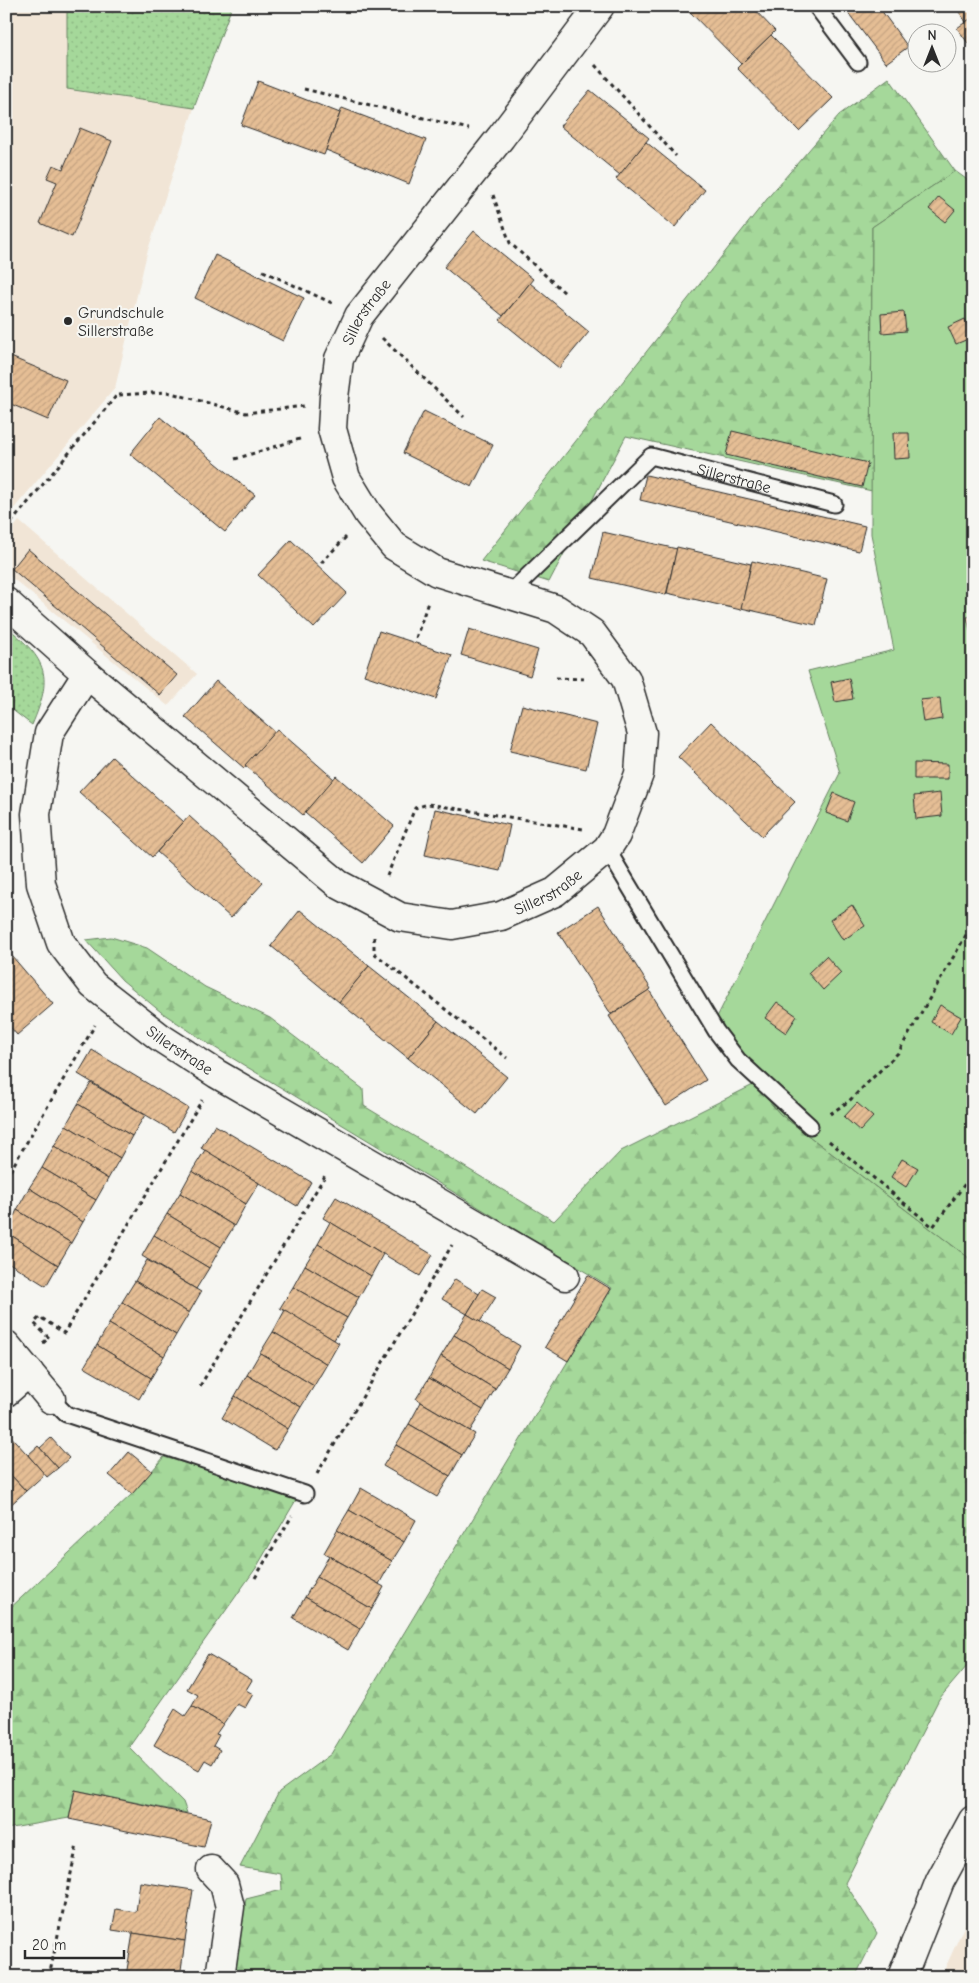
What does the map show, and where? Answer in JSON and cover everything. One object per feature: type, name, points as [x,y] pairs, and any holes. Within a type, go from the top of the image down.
[{"type":"street","name":"Sillerstraße","points":[[6,602],[87,674],[338,884],[400,917],[452,925],[501,916],[555,892],[607,849],[616,835],[639,774],[642,733],[626,679],[592,633],[556,609],[438,572],[394,546],[368,514],[346,478],[332,429],[339,359],[359,316],[482,162],[575,42],[600,6]]},
{"type":"street","name":"Sillerstraße","points":[[87,674],[49,733],[36,814],[41,884],[61,943],[93,985],[161,1038],[467,1221],[565,1276]]},
{"type":"street","points":[[6,1345],[50,1399]]},
{"type":"street","points":[[6,1392],[29,1372]]},
{"type":"street","points":[[902,1977],[940,1881],[973,1820]]},
{"type":"street","points":[[211,1870],[224,1884],[230,1908],[220,1977]]},
{"type":"lane","points":[[816,6],[858,62]]},
{"type":"lane","name":"Sillerstraße","points":[[509,594],[651,456],[834,504]]},
{"type":"lane","points":[[607,849],[716,1032],[738,1060],[810,1126]]},
{"type":"lane","points":[[50,1399],[66,1414],[305,1494]]},
{"type":"path","points":[[575,42],[626,102],[676,156]]},
{"type":"path","points":[[304,89],[501,137]]},
{"type":"path","points":[[482,162],[510,243],[566,294]]},
{"type":"path","points":[[6,528],[117,395],[167,392],[246,413],[294,408],[334,397]]},
{"type":"path","points":[[235,459],[332,429]]},
{"type":"path","points":[[322,563],[368,514]]},
{"type":"path","points":[[416,638],[438,572]]},
{"type":"path","points":[[973,923],[898,1053],[848,1101],[810,1126],[933,1227],[973,1172]]},
{"type":"path","points":[[6,1178],[82,1047]]},
{"type":"path","points":[[45,1341],[49,1338],[34,1323],[40,1317],[64,1333],[184,1131]]},
{"type":"path","points":[[200,1386],[342,1147]]},
{"type":"path","points":[[321,1468],[467,1221]]},
{"type":"path","points":[[255,1578],[287,1524]]},
{"type":"path","points":[[49,1977],[77,1845]]},
{"type":"shaded area","name":"Grundschule Sillerstraße","points":[[6,6],[67,6],[67,89],[194,108],[147,253],[115,388],[6,518]]},
{"type":"shaded area","points":[[19,521],[197,674],[168,706],[6,573],[6,537]]},
{"type":"shaded area","points":[[973,1907],[973,1977],[941,1977]]},
{"type":"green space","points":[[67,6],[232,6],[194,108],[67,89]]},
{"type":"green space","points":[[889,78],[955,171],[872,227],[872,491],[626,436],[549,582],[481,561],[771,194],[839,115]]},
{"type":"green space","points":[[955,171],[973,184],[973,1261],[780,1114],[710,1031],[840,773],[808,671],[894,650],[871,534],[872,227]]},
{"type":"green space","points":[[6,626],[31,649],[43,670],[43,694],[32,725],[6,705],[13,676],[6,659]]},
{"type":"green space","points":[[111,937],[147,948],[205,987],[270,1018],[363,1089],[364,1106],[554,1221],[621,1151],[755,1084],[780,1114],[973,1261],[973,1494],[965,1508],[973,1514],[973,1659],[939,1699],[845,1883],[877,1933],[855,1977],[232,1977],[246,1899],[282,1890],[281,1874],[240,1867],[279,1792],[331,1754],[612,1288],[209,1044],[161,1012],[122,980],[86,940]]},
{"type":"green space","points":[[164,1457],[248,1482],[296,1500],[256,1568],[129,1747],[183,1802],[187,1813],[75,1790],[69,1818],[6,1829],[6,1612],[131,1495]]},
{"type":"building","points":[[533,6],[551,6],[548,13]]},
{"type":"building","points":[[684,6],[751,6],[775,31],[741,64]]},
{"type":"building","points":[[843,6],[878,6],[906,44],[906,48],[886,63]]},
{"type":"building","points":[[955,6],[973,6],[973,17],[966,22]]},
{"type":"building","points":[[973,17],[973,50],[957,28]]},
{"type":"building","points":[[771,35],[833,98],[799,131],[737,68]]},
{"type":"building","points":[[258,81],[340,113],[324,155],[241,125]]},
{"type":"building","points":[[590,90],[649,138],[620,175],[560,126]]},
{"type":"building","points":[[342,108],[426,140],[409,184],[326,150]]},
{"type":"building","points":[[80,128],[112,141],[72,237],[40,223],[57,182],[47,178],[53,165],[63,169]]},
{"type":"building","points":[[646,142],[705,190],[675,227],[616,179]]},
{"type":"building","points":[[939,197],[955,210],[945,222],[929,209]]},
{"type":"building","points":[[474,231],[533,279],[503,316],[444,267]]},
{"type":"building","points":[[215,255],[304,298],[283,341],[195,298]]},
{"type":"building","points":[[530,283],[589,332],[559,368],[500,320]]},
{"type":"building","points":[[904,312],[906,331],[882,333],[881,314]]},
{"type":"building","points":[[965,319],[973,337],[956,344],[948,327]]},
{"type":"building","points":[[6,355],[66,380],[48,420],[6,402]]},
{"type":"building","points":[[424,411],[493,445],[472,487],[403,453]]},
{"type":"building","points":[[160,417],[255,495],[225,532],[130,454]]},
{"type":"building","points":[[732,431],[868,463],[862,487],[726,455]]},
{"type":"building","points":[[893,433],[909,433],[910,458],[894,459]]},
{"type":"building","points":[[646,475],[865,526],[859,551],[640,500]]},
{"type":"building","points":[[603,532],[677,549],[666,595],[592,578]]},
{"type":"building","points":[[291,540],[347,593],[314,628],[258,575]]},
{"type":"building","points":[[677,547],[751,564],[741,610],[667,593]]},
{"type":"building","points":[[28,549],[177,675],[160,695],[12,569]]},
{"type":"building","points":[[752,561],[827,579],[816,625],[741,608]]},
{"type":"building","points":[[973,616],[973,640],[972,640],[967,617]]},
{"type":"building","points":[[469,629],[538,650],[530,676],[461,655]]},
{"type":"building","points":[[379,631],[452,655],[436,699],[364,675]]},
{"type":"building","points":[[849,678],[853,699],[835,702],[831,682]]},
{"type":"building","points":[[216,681],[275,732],[244,768],[185,717]]},
{"type":"building","points":[[940,698],[942,719],[923,722],[920,700]]},
{"type":"building","points":[[522,705],[597,724],[586,769],[510,751]]},
{"type":"building","points":[[711,722],[795,802],[762,836],[678,757]]},
{"type":"building","points":[[277,729],[334,779],[303,815],[245,765]]},
{"type":"building","points":[[112,757],[184,822],[152,857],[79,792]]},
{"type":"building","points":[[914,763],[948,764],[948,779],[914,779]]},
{"type":"building","points":[[336,776],[394,826],[363,863],[305,812]]},
{"type":"building","points":[[834,793],[854,802],[847,821],[826,813]]},
{"type":"building","points":[[940,793],[942,816],[916,819],[914,796]]},
{"type":"building","points":[[435,809],[510,825],[500,871],[425,855]]},
{"type":"building","points":[[189,816],[263,883],[231,918],[157,852]]},
{"type":"building","points":[[852,905],[865,926],[843,940],[830,920]]},
{"type":"building","points":[[598,906],[651,989],[611,1014],[558,932]]},
{"type":"building","points":[[300,910],[369,966],[339,1002],[271,946]]},
{"type":"building","points":[[6,949],[53,1004],[17,1035],[6,1022]]},
{"type":"building","points":[[826,956],[841,973],[823,990],[808,973]]},
{"type":"building","points":[[369,966],[438,1021],[408,1058],[339,1002]]},
{"type":"building","points":[[649,990],[706,1080],[666,1106],[609,1016]]},
{"type":"building","points":[[777,1002],[797,1016],[786,1033],[765,1018]]},
{"type":"building","points":[[940,1005],[961,1017],[951,1034],[931,1022]]},
{"type":"building","points":[[438,1021],[507,1077],[477,1114],[408,1058]]},
{"type":"building","points":[[92,1050],[188,1108],[174,1132],[78,1074]]},
{"type":"building","points":[[91,1083],[145,1115],[132,1136],[78,1104]]},
{"type":"building","points":[[857,1103],[873,1117],[860,1131],[844,1117]]},
{"type":"building","points":[[78,1104],[132,1136],[120,1158],[66,1125]]},
{"type":"building","points":[[66,1125],[120,1158],[108,1179],[54,1146]]},
{"type":"building","points":[[215,1125],[311,1182],[297,1206],[201,1148]]},
{"type":"building","points":[[54,1146],[108,1179],[96,1200],[42,1168]]},
{"type":"building","points":[[205,1150],[259,1183],[246,1204],[192,1171]]},
{"type":"building","points":[[902,1159],[918,1168],[906,1187],[891,1177]]},
{"type":"building","points":[[42,1168],[96,1200],[83,1222],[29,1188]]},
{"type":"building","points":[[192,1171],[246,1204],[234,1226],[180,1193]]},
{"type":"building","points":[[29,1188],[83,1222],[71,1243],[17,1210]]},
{"type":"building","points":[[180,1193],[234,1226],[221,1247],[167,1214]]},
{"type":"building","points":[[336,1197],[433,1255],[420,1276],[323,1218]]},
{"type":"building","points":[[17,1210],[71,1243],[58,1265],[6,1232]]},
{"type":"building","points":[[167,1214],[221,1247],[209,1268],[154,1235]]},
{"type":"building","points":[[330,1222],[383,1254],[371,1276],[318,1244]]},
{"type":"building","points":[[6,1232],[58,1265],[46,1286],[6,1261]]},
{"type":"building","points":[[154,1235],[209,1268],[196,1289],[142,1256]]},
{"type":"building","points":[[318,1244],[371,1276],[359,1297],[305,1265]]},
{"type":"building","points":[[147,1260],[201,1292],[189,1313],[135,1281]]},
{"type":"building","points":[[305,1265],[359,1297],[347,1318],[293,1287]]},
{"type":"building","points":[[588,1275],[611,1289],[568,1361],[545,1347]]},
{"type":"building","points":[[455,1279],[479,1294],[467,1314],[442,1299]]},
{"type":"building","points":[[135,1281],[189,1313],[176,1335],[122,1302]]},
{"type":"building","points":[[293,1287],[347,1318],[334,1340],[280,1308]]},
{"type":"building","points":[[482,1289],[496,1297],[480,1322],[467,1314]]},
{"type":"building","points":[[122,1302],[176,1335],[164,1356],[109,1324]]},
{"type":"building","points":[[285,1310],[339,1343],[327,1364],[273,1332]]},
{"type":"building","points":[[467,1314],[520,1346],[508,1368],[454,1335]]},
{"type":"building","points":[[109,1324],[164,1356],[151,1378],[97,1345]]},
{"type":"building","points":[[273,1332],[327,1364],[314,1386],[260,1353]]},
{"type":"building","points":[[454,1335],[508,1368],[495,1389],[441,1356]]},
{"type":"building","points":[[97,1345],[151,1378],[139,1399],[84,1367]]},
{"type":"building","points":[[260,1353],[314,1386],[301,1407],[247,1375]]},
{"type":"building","points":[[441,1356],[495,1389],[483,1410],[429,1378]]},
{"type":"building","points":[[247,1375],[301,1407],[288,1429],[235,1396]]},
{"type":"building","points":[[429,1378],[483,1410],[470,1431],[416,1399]]},
{"type":"building","points":[[235,1396],[288,1429],[275,1450],[222,1418]]},
{"type":"building","points":[[421,1402],[475,1434],[462,1455],[409,1424]]},
{"type":"building","points":[[409,1424],[462,1455],[450,1476],[396,1445]]},
{"type":"building","points":[[6,1431],[45,1474],[26,1491],[6,1470]]},
{"type":"building","points":[[51,1438],[69,1458],[58,1468],[40,1448]]},
{"type":"building","points":[[396,1445],[450,1476],[437,1497],[383,1466]]},
{"type":"building","points":[[38,1446],[58,1468],[47,1477],[28,1455]]},
{"type":"building","points":[[129,1452],[152,1471],[132,1494],[109,1475]]},
{"type":"building","points":[[6,1470],[26,1491],[7,1508],[6,1506]]},
{"type":"building","points":[[361,1488],[416,1520],[404,1542],[349,1510]]},
{"type":"building","points":[[349,1510],[404,1542],[392,1561],[337,1530]]},
{"type":"building","points":[[337,1530],[392,1561],[379,1584],[324,1553]]},
{"type":"building","points":[[329,1556],[384,1587],[372,1609],[317,1577]]},
{"type":"building","points":[[317,1577],[372,1609],[360,1629],[305,1597]]},
{"type":"building","points":[[305,1597],[360,1629],[348,1650],[293,1618]]},
{"type":"building","points":[[208,1654],[252,1680],[246,1690],[253,1694],[245,1708],[237,1704],[223,1724],[192,1706],[198,1695],[187,1689]]},
{"type":"building","points":[[192,1706],[223,1724],[216,1734],[219,1735],[213,1746],[220,1750],[212,1764],[205,1760],[199,1770],[154,1745],[175,1709],[185,1716]]},
{"type":"building","points":[[75,1790],[211,1819],[204,1847],[69,1819]]},
{"type":"building","points":[[140,1882],[193,1890],[185,1941],[112,1930],[116,1909],[136,1912]]},
{"type":"building","points":[[133,1933],[185,1941],[180,1977],[126,1976]]},
{"type":"place","name":"Grundschule Sillerstraße","points":[[68,321]]}]
